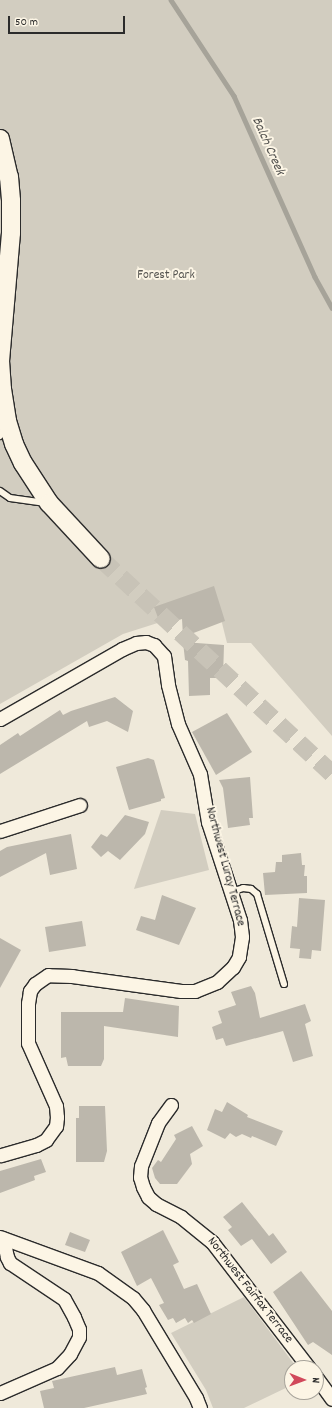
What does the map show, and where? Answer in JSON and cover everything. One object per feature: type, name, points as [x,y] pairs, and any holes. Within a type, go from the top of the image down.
[{"type":"main road","points":[[0,139],[9,178],[11,201],[11,233],[0,361],[4,429],[48,503],[101,559]]},
{"type":"street","name":"Northwest Luray Terrace","points":[[0,719],[122,649],[141,643],[154,645],[164,656],[168,685],[178,724],[200,774],[208,822],[240,920],[242,937],[239,957],[233,967],[216,982],[206,988],[195,991],[181,991],[72,976],[48,975],[35,984],[30,991],[28,1002],[28,1043],[56,1106],[56,1126],[46,1140],[36,1145],[0,1155]]},
{"type":"street","points":[[0,831],[80,805]]},
{"type":"street","name":"Northwest Fairfax Terrace","points":[[170,1105],[158,1123],[141,1166],[140,1177],[148,1197],[156,1204],[181,1217],[212,1242],[303,1360]]},
{"type":"street","points":[[0,1393],[57,1368],[70,1354],[79,1337],[79,1329],[64,1299],[10,1263],[1,1237]]},
{"type":"street","points":[[1,1237],[98,1273],[133,1298],[143,1310],[196,1398],[200,1408]]},
{"type":"street","points":[[324,1388],[332,1399]]},
{"type":"lane","points":[[0,491],[10,498],[48,503]]},
{"type":"lane","points":[[231,892],[243,888],[251,889],[257,894],[284,984]]},
{"type":"green space","name":"Forest Park","points":[[0,0],[332,0],[332,736],[251,643],[227,643],[220,615],[189,613],[123,634],[0,704]]},
{"type":"green space","points":[[161,810],[195,814],[209,870],[134,889]]},
{"type":"green space","points":[[244,1297],[291,1360],[284,1360],[284,1389],[244,1408],[213,1408],[206,1390],[171,1333]]},
{"type":"building","points":[[214,586],[225,621],[183,637],[182,619],[161,626],[154,607]]},
{"type":"building","points":[[183,642],[224,645],[223,678],[210,678],[210,695],[189,696],[188,661],[185,660]]},
{"type":"building","points":[[115,697],[133,711],[128,732],[107,721],[89,727],[87,721],[0,774],[0,745],[18,733],[20,736],[60,710],[63,715]]},
{"type":"building","points":[[227,713],[252,752],[216,775],[192,732]]},
{"type":"building","points":[[148,758],[154,760],[165,798],[161,799],[161,801],[129,810],[116,767]]},
{"type":"building","points":[[250,777],[253,818],[249,818],[250,825],[228,828],[223,788],[219,780]]},
{"type":"building","points":[[125,815],[149,822],[145,834],[120,860],[108,851],[101,857],[91,847],[101,834],[107,837]]},
{"type":"building","points":[[71,834],[77,869],[50,875],[46,853],[0,877],[0,851],[7,847]]},
{"type":"building","points":[[301,853],[302,865],[305,865],[304,876],[307,876],[307,893],[265,895],[263,873],[275,872],[276,862],[282,862],[282,855]]},
{"type":"building","points":[[162,895],[196,908],[179,945],[136,930],[141,916],[155,920]]},
{"type":"building","points":[[299,898],[325,900],[321,951],[312,950],[311,959],[299,958],[300,949],[290,948],[292,926],[297,927]]},
{"type":"building","points":[[82,921],[86,946],[49,952],[45,927]]},
{"type":"building","points":[[0,938],[21,950],[0,988]]},
{"type":"building","points":[[251,986],[255,993],[260,1018],[305,1004],[311,1021],[305,1024],[313,1056],[293,1062],[283,1031],[226,1046],[223,1038],[216,1040],[212,1027],[222,1023],[218,1011],[236,1005],[231,992]]},
{"type":"building","points":[[125,998],[179,1006],[178,1037],[104,1026],[104,1059],[101,1066],[68,1066],[66,1057],[61,1058],[61,1012],[123,1012]]},
{"type":"building","points":[[227,1102],[248,1115],[247,1117],[283,1131],[276,1146],[252,1136],[251,1138],[242,1134],[236,1137],[230,1133],[225,1139],[207,1130],[215,1109],[222,1112]]},
{"type":"building","points":[[79,1106],[105,1106],[107,1151],[104,1162],[76,1162],[76,1118],[79,1118]]},
{"type":"building","points":[[192,1126],[203,1146],[190,1154],[192,1164],[177,1184],[160,1184],[155,1178],[152,1168],[158,1160],[161,1162],[176,1139],[174,1135]]},
{"type":"building","points":[[41,1159],[46,1172],[34,1176],[35,1180],[0,1193],[0,1171]]},
{"type":"building","points":[[242,1202],[269,1236],[273,1233],[287,1252],[271,1264],[252,1239],[241,1246],[228,1230],[232,1227],[223,1217]]},
{"type":"building","points":[[163,1230],[179,1262],[173,1265],[184,1289],[197,1284],[211,1314],[194,1323],[192,1320],[188,1323],[185,1318],[176,1323],[173,1318],[168,1320],[159,1305],[164,1303],[151,1278],[137,1286],[121,1252]]},
{"type":"building","points":[[70,1232],[90,1240],[85,1252],[65,1245]]},
{"type":"building","points":[[301,1271],[332,1311],[332,1355],[313,1342],[308,1345],[273,1292]]},
{"type":"building","points":[[115,1367],[117,1375],[142,1369],[147,1387],[145,1388],[147,1394],[84,1408],[44,1408],[40,1391],[54,1388],[52,1381]]},
{"type":"waterway","name":"Balch Creek","points":[[171,0],[234,96],[315,277],[332,308]]},
{"type":"tunnel","points":[[101,559],[332,774]]}]
